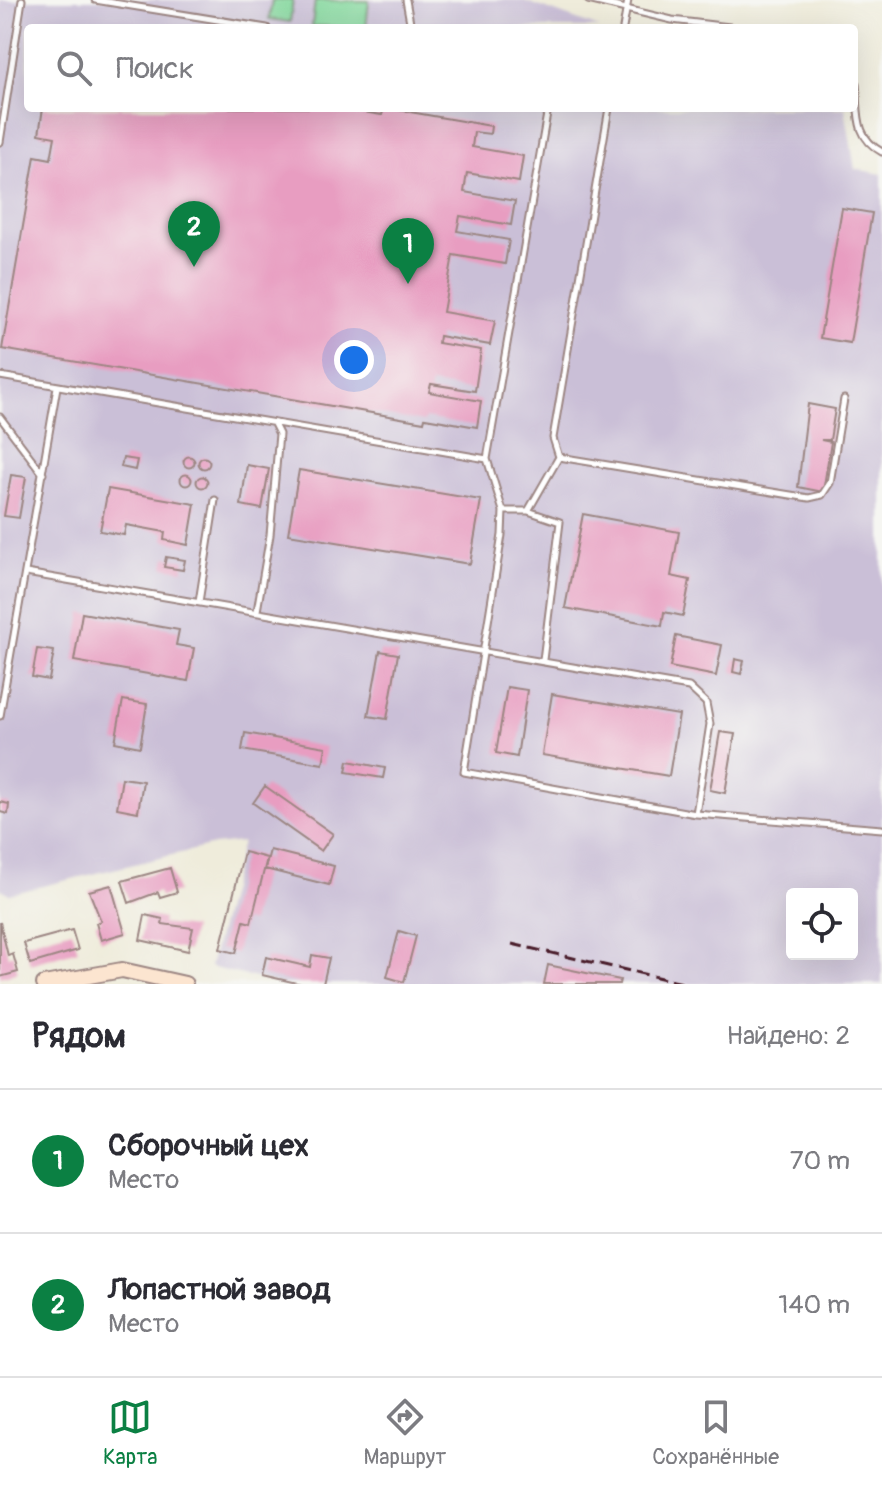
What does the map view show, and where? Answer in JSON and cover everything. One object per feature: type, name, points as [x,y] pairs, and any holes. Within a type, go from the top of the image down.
[{"type":"main road","points":[[44,984],[122,970],[185,984]]},
{"type":"lane","points":[[0,142],[22,0]]},
{"type":"lane","points":[[95,0],[242,24]]},
{"type":"lane","points":[[406,0],[410,24]]},
{"type":"lane","points":[[588,0],[672,20],[705,24]]},
{"type":"lane","points":[[624,24],[628,0]]},
{"type":"lane","points":[[547,112],[487,459],[503,511],[464,772],[696,814],[882,829]]},
{"type":"lane","points":[[528,511],[559,457],[553,438],[608,112]]},
{"type":"lane","points":[[857,112],[865,140],[882,152]]},
{"type":"lane","points":[[0,376],[487,459]]},
{"type":"lane","points":[[0,716],[57,387]]},
{"type":"lane","points":[[559,457],[809,498],[822,495],[830,483],[844,399]]},
{"type":"lane","points":[[0,417],[44,475]]},
{"type":"lane","points":[[257,612],[270,535],[279,434],[273,424]]},
{"type":"lane","points":[[279,434],[288,426]]},
{"type":"lane","points":[[199,602],[215,500]]},
{"type":"lane","points":[[503,511],[528,511],[560,522],[543,660]]},
{"type":"lane","points":[[26,573],[689,687],[706,703],[710,724],[696,814]]},
{"type":"shaded area","points":[[0,0],[522,0],[588,24],[24,24],[24,112],[846,112],[855,169],[882,174],[882,984],[280,984],[210,967],[242,842],[214,845],[9,894],[0,888]]},
{"type":"green space","points":[[272,0],[293,0],[290,22],[269,19]]},
{"type":"green space","points":[[315,0],[369,1],[366,24],[312,24]]},
{"type":"building","points":[[42,112],[364,112],[382,115],[383,112],[410,112],[491,126],[490,134],[474,132],[472,147],[523,156],[519,182],[467,173],[464,192],[515,201],[511,225],[460,216],[457,231],[509,240],[505,264],[453,255],[443,312],[495,321],[490,345],[439,336],[438,343],[481,350],[475,391],[431,384],[429,392],[481,401],[477,427],[425,418],[424,422],[2,349],[35,156],[51,159],[55,137],[39,134]]},
{"type":"building","points":[[842,208],[872,213],[850,343],[820,338]]},
{"type":"building","points":[[808,404],[835,409],[830,440],[821,440],[831,442],[823,492],[798,487]]},
{"type":"building","points":[[189,456],[195,462],[189,468],[183,462]]},
{"type":"building","points":[[204,457],[210,463],[204,469],[198,463]]},
{"type":"building","points":[[123,458],[137,460],[135,470],[121,467]]},
{"type":"building","points":[[247,465],[269,469],[262,509],[241,505]]},
{"type":"building","points":[[299,470],[481,500],[470,564],[288,534]]},
{"type":"building","points":[[186,474],[192,480],[186,486],[180,480]]},
{"type":"building","points":[[11,475],[26,477],[19,518],[4,516]]},
{"type":"building","points":[[202,476],[208,482],[202,488],[196,482]]},
{"type":"building","points":[[108,489],[195,504],[188,545],[164,540],[165,532],[126,525],[124,535],[100,531]]},
{"type":"building","points":[[583,514],[679,532],[671,576],[690,580],[683,616],[664,612],[662,626],[565,608]]},
{"type":"building","points":[[166,557],[185,560],[183,570],[164,567]]},
{"type":"building","points":[[82,613],[179,630],[176,645],[194,648],[188,681],[74,661]]},
{"type":"building","points":[[676,636],[722,645],[716,676],[670,667]]},
{"type":"building","points":[[37,649],[54,651],[49,680],[32,677]]},
{"type":"building","points":[[380,651],[398,654],[387,719],[368,716]]},
{"type":"building","points":[[735,659],[744,661],[741,674],[733,672]]},
{"type":"building","points":[[507,687],[527,690],[517,757],[496,753]]},
{"type":"building","points":[[552,694],[679,715],[669,776],[542,755]]},
{"type":"building","points":[[123,700],[147,704],[140,747],[115,742]]},
{"type":"building","points":[[720,732],[735,734],[725,793],[710,790]]},
{"type":"building","points":[[245,733],[326,747],[323,764],[242,750]]},
{"type":"building","points":[[348,761],[385,768],[383,778],[346,772]]},
{"type":"building","points":[[122,778],[143,781],[138,812],[117,808]]},
{"type":"building","points":[[265,786],[333,834],[321,851],[253,803]]},
{"type":"building","points":[[0,802],[9,804],[8,814],[0,812]]},
{"type":"building","points":[[270,850],[334,866],[329,885],[265,869]]},
{"type":"building","points":[[244,852],[267,858],[251,923],[244,921],[236,953],[220,949]]},
{"type":"building","points":[[170,868],[177,892],[160,897],[158,892],[129,903],[122,881]]},
{"type":"building","points":[[111,885],[125,933],[101,940],[96,923],[101,921],[89,891]]},
{"type":"building","points":[[145,915],[163,919],[162,924],[193,928],[188,951],[140,940]]},
{"type":"building","points":[[0,922],[8,956],[13,954],[18,972],[0,977]]},
{"type":"building","points":[[72,930],[78,950],[30,964],[24,943]]},
{"type":"building","points":[[399,931],[416,936],[404,982],[387,977]]},
{"type":"building","points":[[312,955],[329,958],[323,984],[301,984],[262,975],[266,957],[310,967]]},
{"type":"building","points":[[548,965],[620,980],[619,984],[544,984]]},
{"type":"railway","points":[[512,944],[687,984]]},
{"type":"place","name":"Лопастной завод","points":[[194,267]]},
{"type":"place","name":"Сборочный цех","points":[[408,284]]}]
